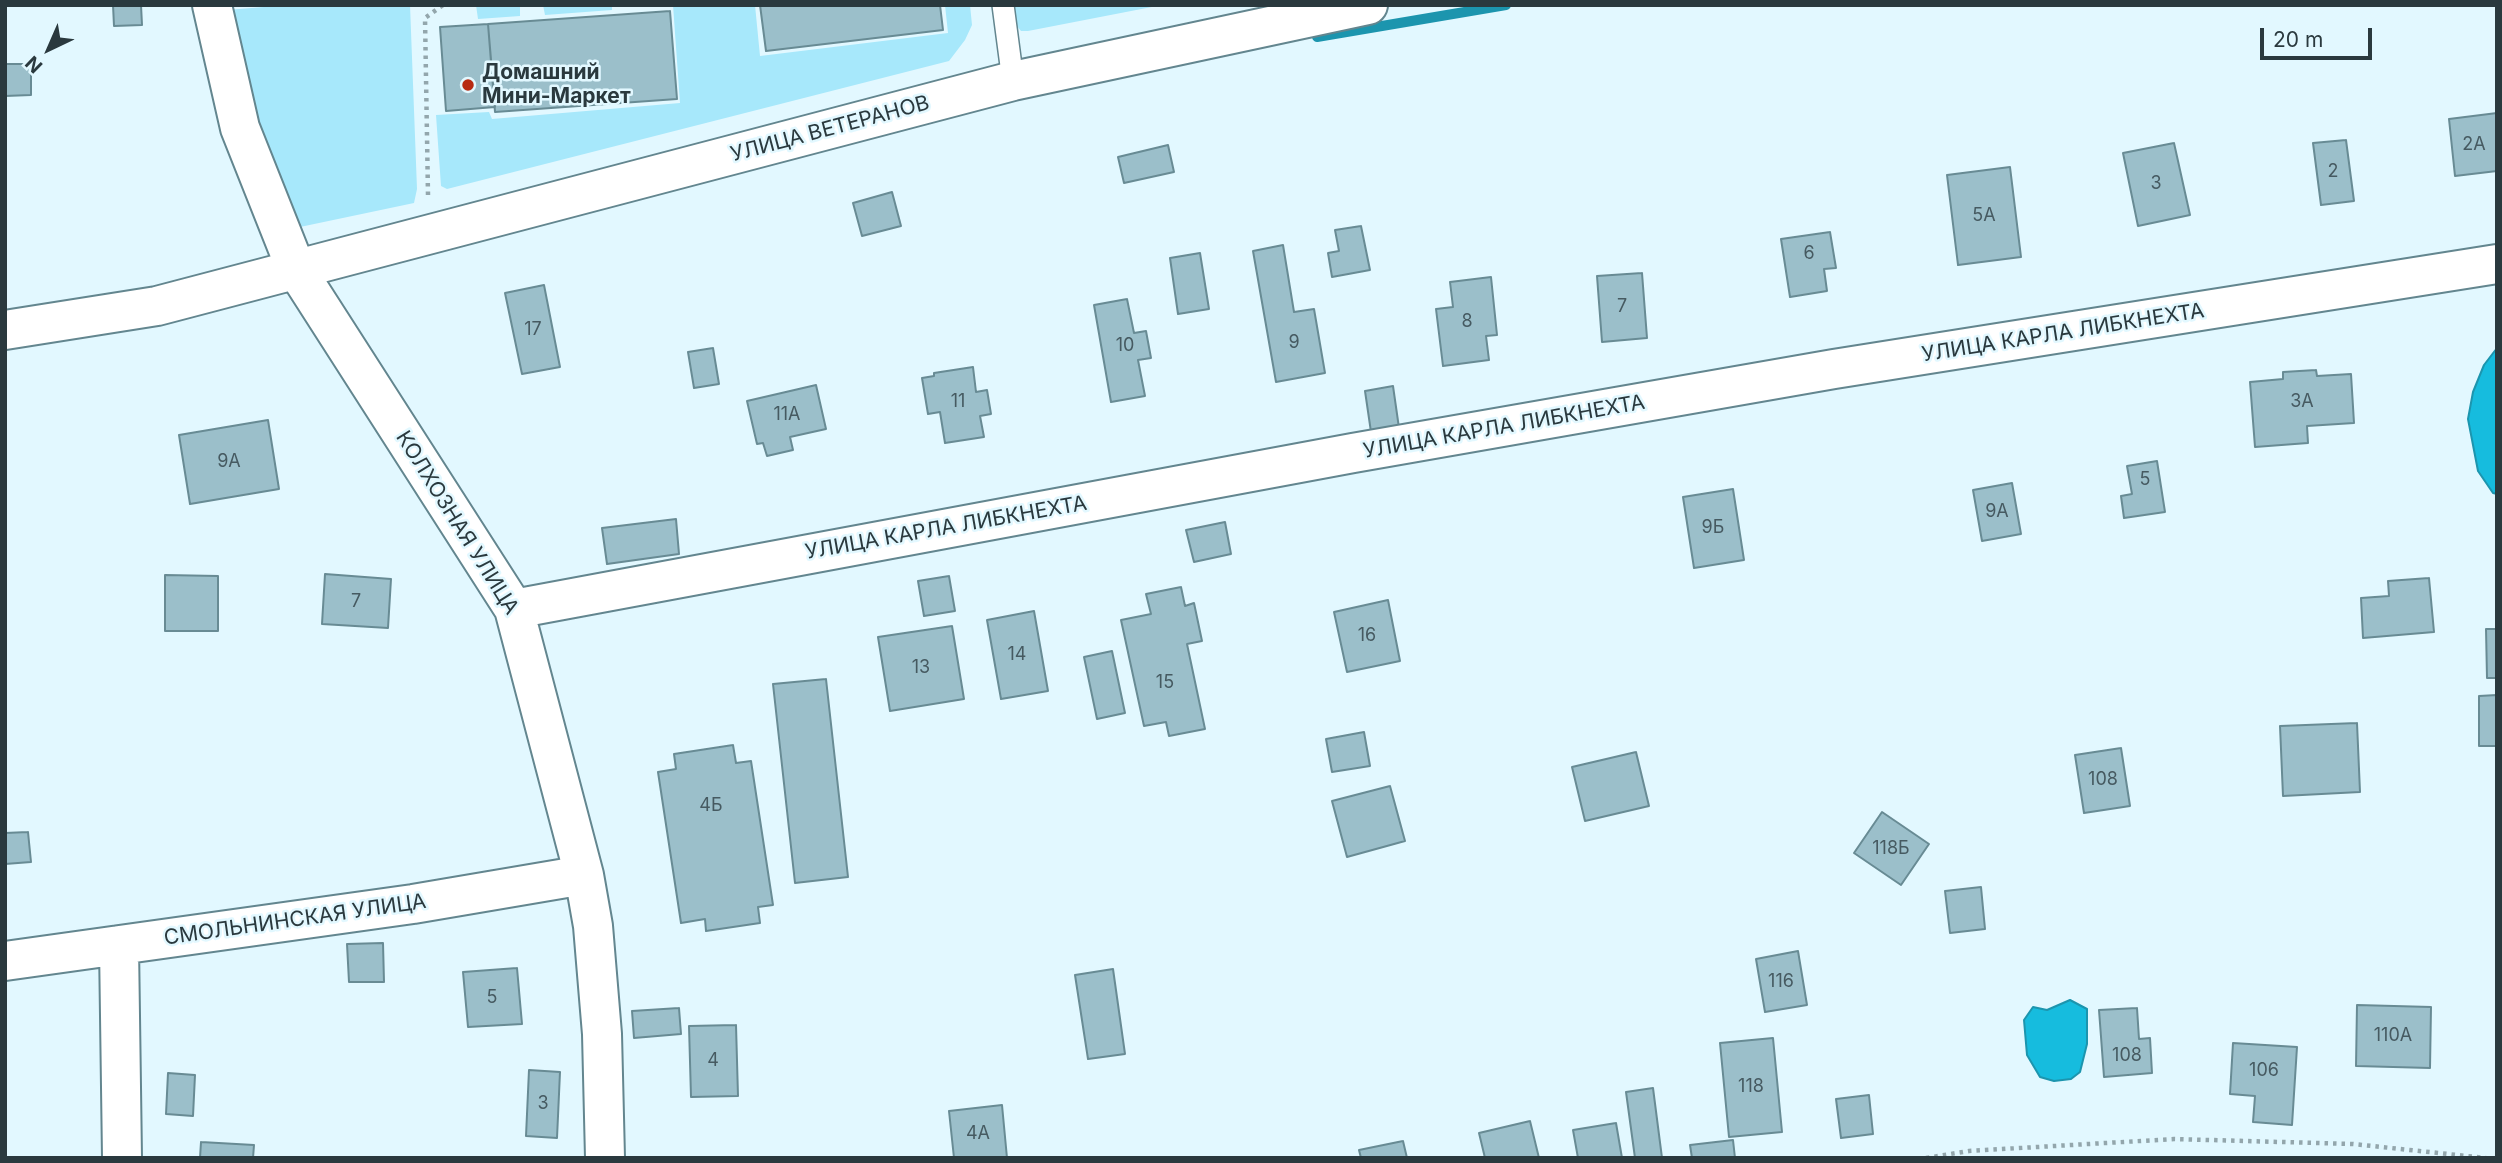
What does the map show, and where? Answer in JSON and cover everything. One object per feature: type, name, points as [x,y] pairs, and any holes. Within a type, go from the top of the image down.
[{"type":"street","name":"КОЛХОЗНАЯ УЛИЦА","points":[[212,5],[240,128],[296,269],[514,609],[584,875],[593,926],[602,1034],[605,1158]]},
{"type":"street","name":"УЛИЦА ВЕТЕРАНОВ","points":[[5,330],[158,306],[1013,80],[1368,5]]},
{"type":"street","name":"УЛИЦА КАРЛА ЛИБКНЕХТА","points":[[514,609],[1326,458],[1752,384],[2497,264]]},
{"type":"street","name":"СМОЛЬНИНСКАЯ УЛИЦА","points":[[5,961],[413,904],[584,875]]},
{"type":"street","points":[[119,945],[122,1158]]},
{"type":"lane","points":[[1003,5],[1013,80]]},
{"type":"path","points":[[428,206],[425,18],[443,5]]},
{"type":"path","points":[[1926,1158],[1969,1152],[2174,1139],[2353,1144],[2486,1158]]},
{"type":"shaded area","points":[[288,5],[410,5],[417,189],[414,203],[300,227],[256,128],[227,10]]},
{"type":"shaded area","points":[[476,5],[520,5],[520,16],[478,19]]},
{"type":"shaded area","points":[[543,5],[612,5],[612,10],[545,15]]},
{"type":"shaded area","points":[[673,5],[755,5],[760,56],[948,33],[945,5],[970,5],[972,25],[965,40],[949,61],[447,189],[441,186],[436,115],[489,112],[492,119],[680,103]]},
{"type":"shaded area","points":[[1013,5],[1162,5],[1021,31],[1016,25]]},
{"type":"water","points":[[2497,348],[2497,494],[2493,493],[2478,471],[2468,419],[2473,392],[2484,365]]},
{"type":"water","points":[[2070,1000],[2087,1009],[2087,1044],[2080,1072],[2071,1079],[2054,1081],[2040,1077],[2027,1055],[2024,1020],[2033,1007],[2047,1010]]},
{"type":"building","points":[[113,5],[141,5],[142,25],[114,26]]},
{"type":"building","points":[[760,5],[940,5],[943,30],[766,51]]},
{"type":"building","points":[[670,11],[677,99],[495,112],[488,24]]},
{"type":"building","name":"Домашний Мини-Маркет","points":[[488,24],[495,107],[446,111],[440,27]]},
{"type":"building","points":[[5,64],[31,64],[31,95],[5,96]]},
{"type":"building","points":[[2497,113],[2497,171],[2455,176],[2449,119]]},
{"type":"building","points":[[2346,140],[2354,201],[2321,205],[2313,143]]},
{"type":"building","points":[[2174,143],[2190,215],[2138,226],[2123,153]]},
{"type":"building","points":[[1168,145],[1174,172],[1124,183],[1118,157]]},
{"type":"building","points":[[2010,167],[2021,257],[1958,265],[1947,175]]},
{"type":"building","points":[[892,192],[901,226],[862,236],[853,203]]},
{"type":"building","points":[[1361,226],[1370,270],[1332,277],[1328,253],[1339,251],[1335,230]]},
{"type":"building","points":[[1830,232],[1836,268],[1824,269],[1827,291],[1790,297],[1781,239]]},
{"type":"building","points":[[1283,245],[1294,312],[1314,309],[1325,373],[1276,382],[1253,251]]},
{"type":"building","points":[[1200,253],[1209,309],[1178,314],[1170,258]]},
{"type":"building","points":[[1642,273],[1647,338],[1602,342],[1597,276]]},
{"type":"building","points":[[1491,277],[1497,335],[1486,336],[1489,360],[1443,366],[1436,309],[1453,307],[1450,282]]},
{"type":"building","points":[[544,285],[560,367],[522,374],[505,293]]},
{"type":"building","points":[[1127,299],[1134,333],[1146,331],[1151,358],[1138,360],[1145,396],[1111,402],[1094,305]]},
{"type":"building","points":[[713,348],[719,384],[694,388],[688,352]]},
{"type":"building","points":[[973,367],[976,392],[987,390],[991,414],[980,416],[984,437],[945,443],[940,412],[928,414],[922,378],[934,376],[934,373]]},
{"type":"building","points":[[2316,370],[2317,376],[2351,374],[2354,423],[2307,426],[2308,443],[2255,447],[2250,382],[2283,379],[2283,372]]},
{"type":"building","points":[[816,385],[826,429],[790,437],[793,450],[767,456],[763,443],[757,444],[747,401]]},
{"type":"building","points":[[1393,386],[1399,428],[1371,432],[1365,391]]},
{"type":"building","points":[[268,420],[279,489],[190,504],[179,435]]},
{"type":"building","points":[[2157,461],[2165,512],[2124,518],[2121,496],[2132,494],[2127,466]]},
{"type":"building","points":[[2012,483],[2021,534],[1982,541],[1973,490]]},
{"type":"building","points":[[1733,489],[1744,560],[1694,568],[1683,497]]},
{"type":"building","points":[[676,519],[679,554],[607,564],[602,528]]},
{"type":"building","points":[[1225,522],[1231,554],[1194,562],[1186,530]]},
{"type":"building","points":[[325,574],[391,579],[388,628],[322,624]]},
{"type":"building","points":[[165,575],[218,576],[218,631],[165,631]]},
{"type":"building","points":[[949,576],[955,611],[924,616],[918,581]]},
{"type":"building","points":[[2429,578],[2434,632],[2363,638],[2361,598],[2389,596],[2388,581]]},
{"type":"building","points":[[1181,587],[1185,606],[1194,603],[1202,641],[1187,644],[1205,729],[1169,736],[1166,722],[1144,726],[1121,620],[1151,614],[1146,594]]},
{"type":"building","points":[[1388,600],[1400,661],[1347,672],[1334,612]]},
{"type":"building","points":[[1034,611],[1048,691],[1001,699],[987,620]]},
{"type":"building","points":[[952,626],[964,699],[890,711],[878,637]]},
{"type":"building","points":[[2486,629],[2497,629],[2497,678],[2487,678]]},
{"type":"building","points":[[1112,651],[1125,713],[1097,719],[1084,657]]},
{"type":"building","points":[[826,679],[848,877],[795,883],[773,684]]},
{"type":"building","points":[[2497,695],[2497,746],[2479,746],[2479,696]]},
{"type":"building","points":[[2357,723],[2360,792],[2283,796],[2280,726]]},
{"type":"building","points":[[1364,732],[1370,766],[1332,772],[1326,739]]},
{"type":"building","points":[[733,745],[736,763],[751,761],[773,905],[758,907],[760,923],[706,931],[705,919],[681,923],[658,772],[676,769],[674,754]]},
{"type":"building","points":[[2121,748],[2130,806],[2084,813],[2075,755]]},
{"type":"building","points":[[1636,752],[1649,806],[1585,821],[1572,767]]},
{"type":"building","points":[[1390,786],[1405,841],[1347,857],[1332,801]]},
{"type":"building","points":[[1882,812],[1929,844],[1901,885],[1854,853]]},
{"type":"building","points":[[28,832],[31,862],[5,864],[5,833]]},
{"type":"building","points":[[1981,887],[1985,929],[1950,933],[1945,891]]},
{"type":"building","points":[[383,943],[384,982],[349,982],[347,944]]},
{"type":"building","points":[[1798,951],[1807,1005],[1765,1012],[1756,959]]},
{"type":"building","points":[[517,968],[522,1024],[468,1027],[463,972]]},
{"type":"building","points":[[1113,969],[1125,1054],[1088,1059],[1075,975]]},
{"type":"building","points":[[2357,1005],[2431,1007],[2430,1068],[2356,1066]]},
{"type":"building","points":[[679,1008],[681,1034],[634,1038],[632,1011]]},
{"type":"building","points":[[2137,1008],[2139,1039],[2150,1038],[2152,1073],[2104,1077],[2099,1010]]},
{"type":"building","points":[[736,1025],[738,1096],[691,1097],[689,1026]]},
{"type":"building","points":[[1773,1038],[1782,1132],[1729,1137],[1720,1043]]},
{"type":"building","points":[[2233,1043],[2297,1047],[2292,1125],[2253,1122],[2255,1096],[2230,1094]]},
{"type":"building","points":[[529,1070],[560,1072],[557,1138],[526,1136]]},
{"type":"building","points":[[168,1073],[195,1075],[193,1116],[166,1114]]},
{"type":"building","points":[[1653,1088],[1662,1158],[1635,1158],[1626,1092]]},
{"type":"building","points":[[1869,1095],[1873,1134],[1841,1138],[1836,1099]]},
{"type":"building","points":[[1002,1105],[1007,1158],[954,1158],[949,1111]]},
{"type":"building","points":[[1530,1121],[1539,1158],[1485,1158],[1479,1133]]},
{"type":"building","points":[[1616,1123],[1622,1158],[1578,1158],[1573,1130]]},
{"type":"building","points":[[1733,1140],[1735,1158],[1692,1158],[1690,1145]]},
{"type":"building","points":[[1403,1141],[1407,1158],[1361,1158],[1359,1150]]},
{"type":"building","points":[[201,1142],[254,1145],[253,1158],[200,1158]]},
{"type":"waterway","points":[[1317,37],[1506,5]]},
{"type":"place","name":"Домашний Мини-Маркет","points":[[468,85]]}]
